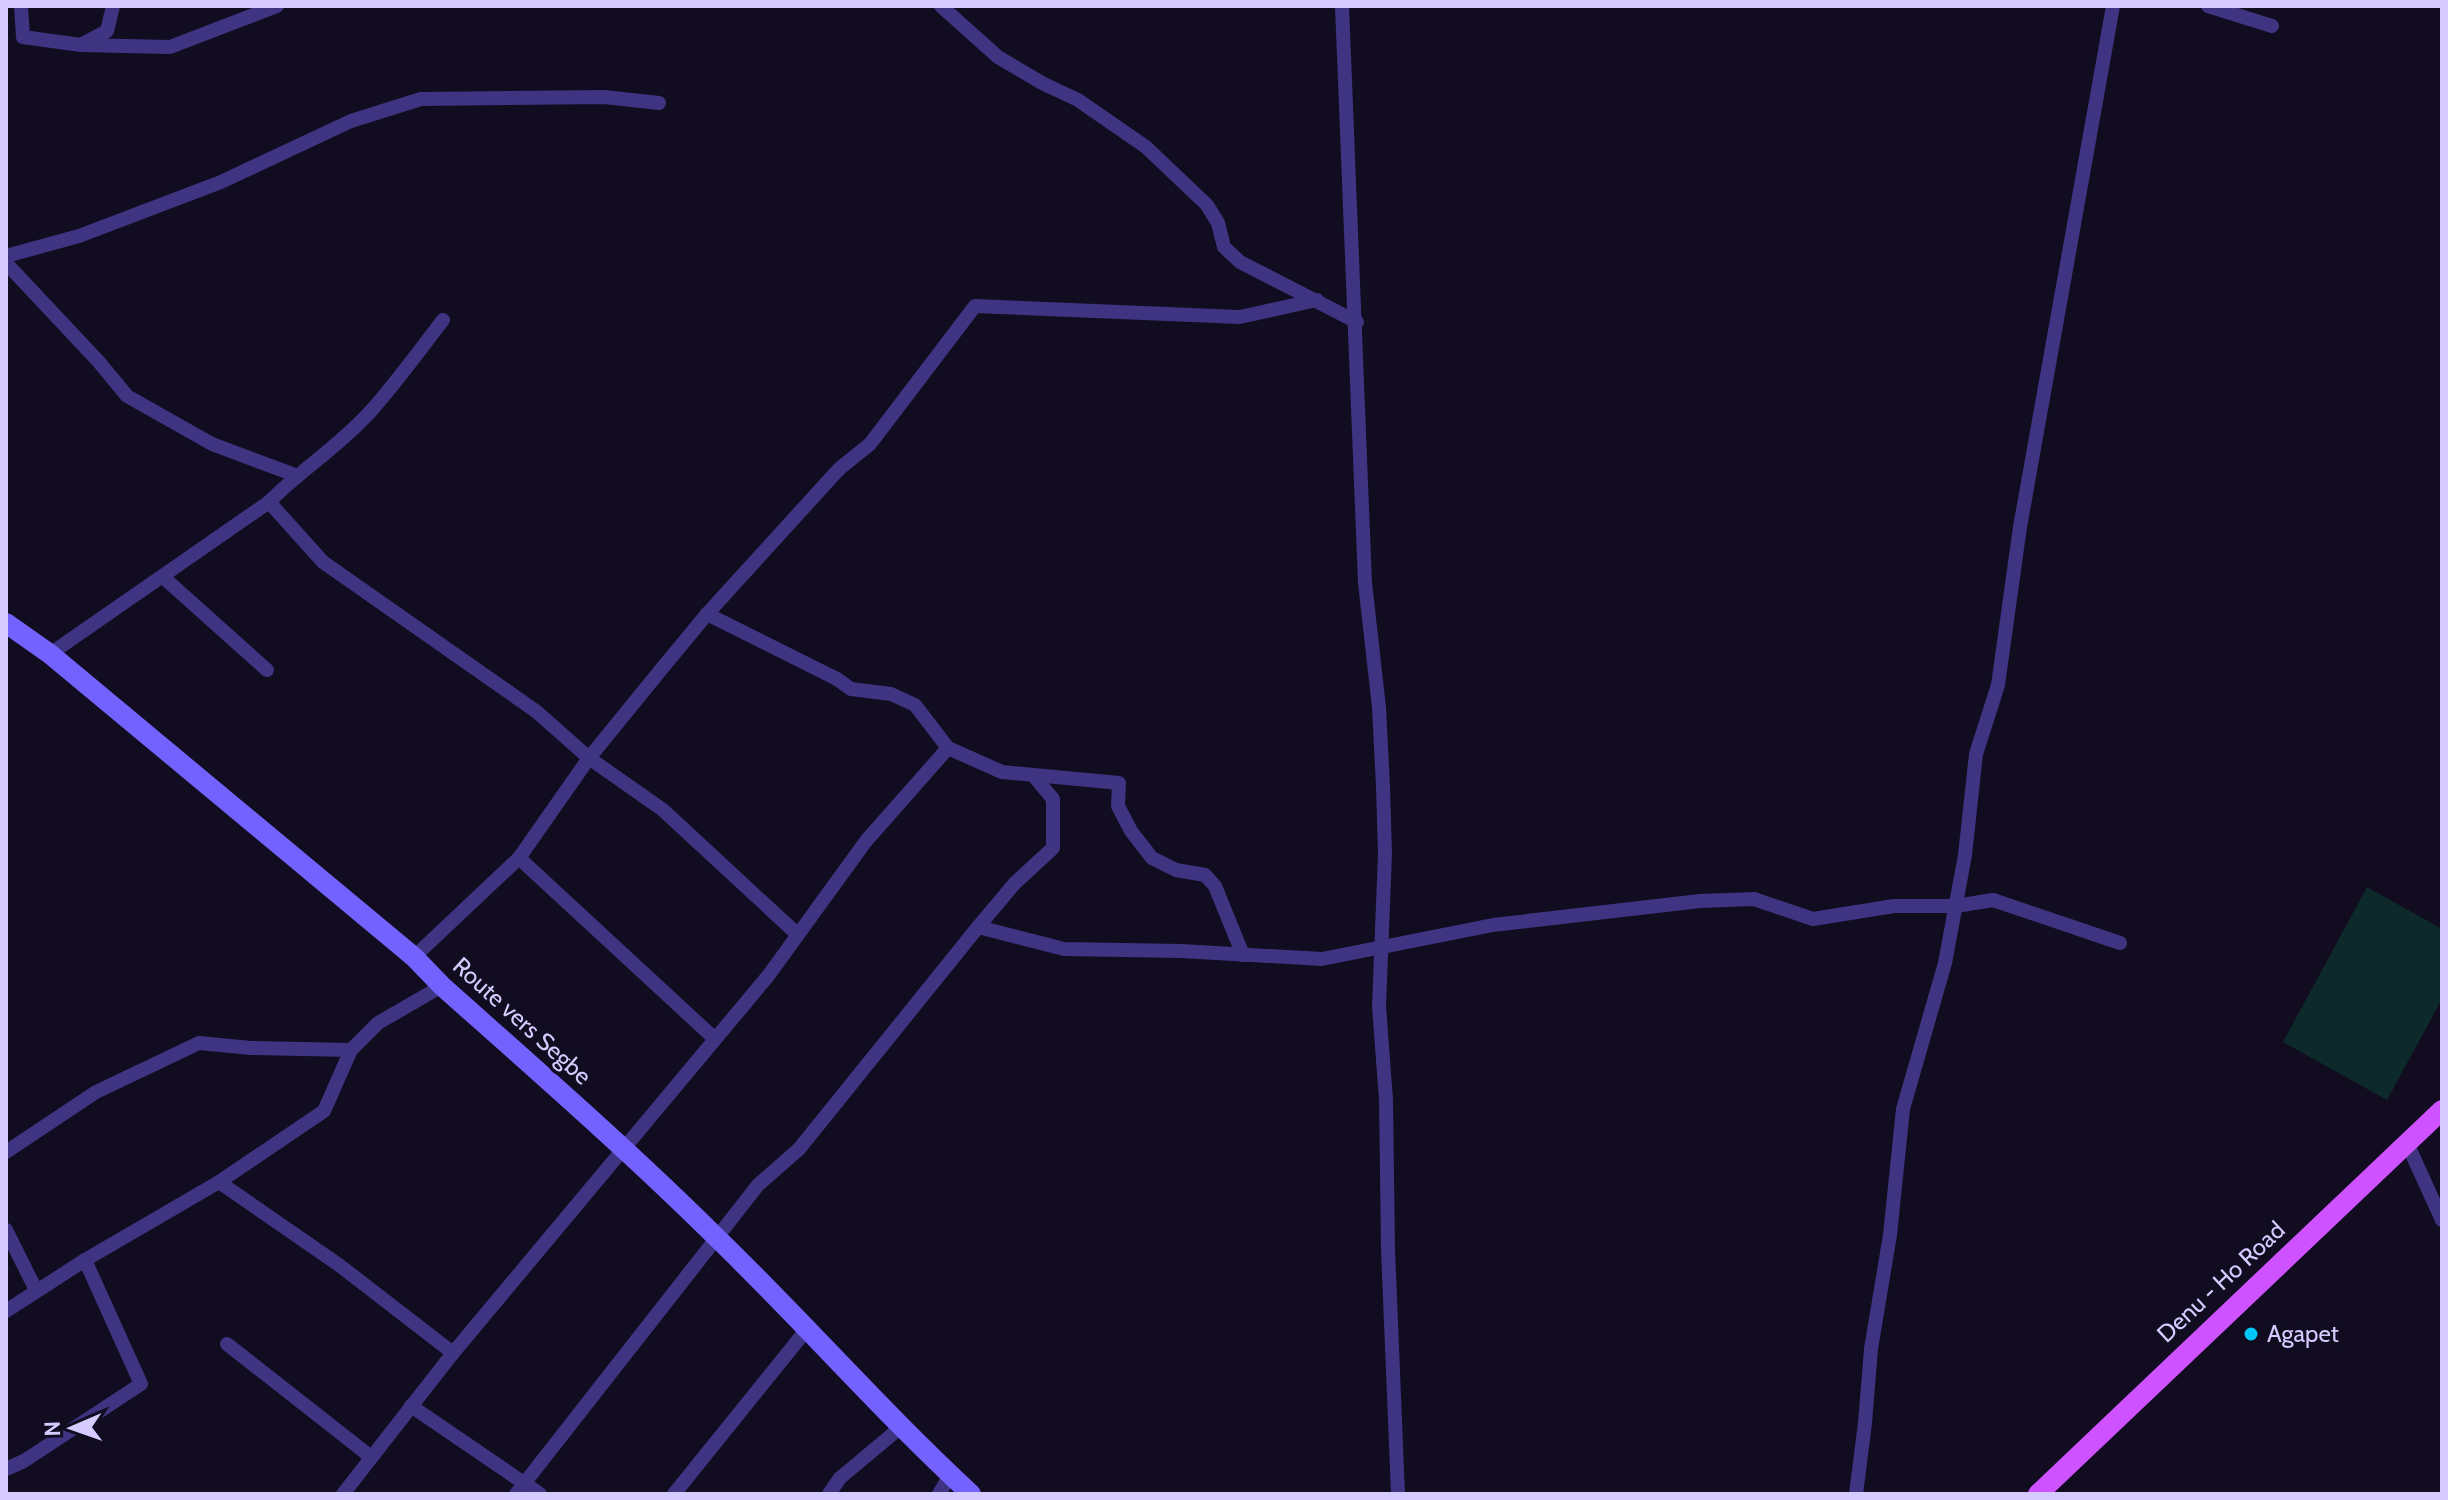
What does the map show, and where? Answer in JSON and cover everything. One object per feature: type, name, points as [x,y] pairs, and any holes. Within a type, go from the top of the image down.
[{"type":"main road","name":"Route vers Segbe","points":[[6,623],[50,654],[414,957],[717,1237],[901,1427],[971,1494]]},
{"type":"main road","name":"Denu - Ho Road","points":[[2038,1494],[2442,1110]]},
{"type":"street","points":[[21,6],[23,37],[81,45],[170,47],[277,6]]},
{"type":"street","points":[[81,45],[107,31],[113,6]]},
{"type":"street","points":[[941,6],[998,57],[1078,100],[1146,147],[1207,205],[1218,223],[1224,247],[1240,262],[1357,322]]},
{"type":"street","points":[[1342,6],[1357,322],[1365,583],[1379,707],[1383,786],[1385,854],[1379,1006],[1386,1100],[1389,1289],[1398,1494]]},
{"type":"street","points":[[1856,1494],[1871,1349],[1890,1235],[1903,1109],[1945,963],[1956,906],[1976,754],[1998,685],[2020,527],[2113,6]]},
{"type":"street","points":[[2208,6],[2272,26]]},
{"type":"street","points":[[6,256],[79,236],[221,182],[351,121],[421,99],[604,97],[659,103]]},
{"type":"street","points":[[6,263],[127,396],[212,444],[295,475]]},
{"type":"street","points":[[414,957],[519,858],[589,758],[707,614],[839,469],[870,444],[975,306],[1240,317],[1317,300]]},
{"type":"street","points":[[50,654],[269,502],[295,475],[328,453],[370,412],[443,320]]},
{"type":"street","points":[[269,502],[323,562],[537,712],[589,758],[663,810],[797,934]]},
{"type":"street","points":[[163,577],[267,670]]},
{"type":"street","points":[[707,614],[837,679],[851,689],[891,694],[915,705],[948,748],[1002,772],[1119,783],[1118,806],[1131,831],[1152,858],[1176,870],[1205,875],[1215,886],[1243,955]]},
{"type":"street","points":[[343,1494],[453,1353],[768,976],[866,841],[948,748]]},
{"type":"street","points":[[520,1488],[758,1185],[799,1149],[1015,883],[1053,848],[1053,799],[1033,775]]},
{"type":"street","points":[[519,858],[715,1039]]},
{"type":"street","points":[[978,927],[1064,949],[1181,951],[1322,959],[1493,925],[1700,901],[1754,899],[1813,919],[1894,906],[1956,906],[1993,900],[2120,943]]},
{"type":"street","points":[[6,1311],[85,1260],[219,1182],[324,1111],[351,1050],[378,1023],[442,986]]},
{"type":"street","points":[[6,1152],[96,1092],[199,1043],[251,1048],[351,1050]]},
{"type":"street","points":[[2407,1143],[2442,1220]]},
{"type":"street","points":[[219,1182],[339,1265],[453,1353]]},
{"type":"street","points":[[6,1230],[36,1290]]},
{"type":"street","points":[[6,1469],[24,1461],[141,1384],[85,1260]]},
{"type":"street","points":[[674,1494],[807,1329]]},
{"type":"street","points":[[227,1344],[371,1457]]},
{"type":"street","points":[[411,1406],[520,1488],[540,1494]]},
{"type":"street","points":[[829,1494],[840,1478],[901,1427]]},
{"type":"street","points":[[939,1494],[950,1475]]},
{"type":"green space","points":[[2367,887],[2442,929],[2442,999],[2387,1100],[2283,1042]]},
{"type":"place","name":"Agapet","points":[[2251,1334]]}]
